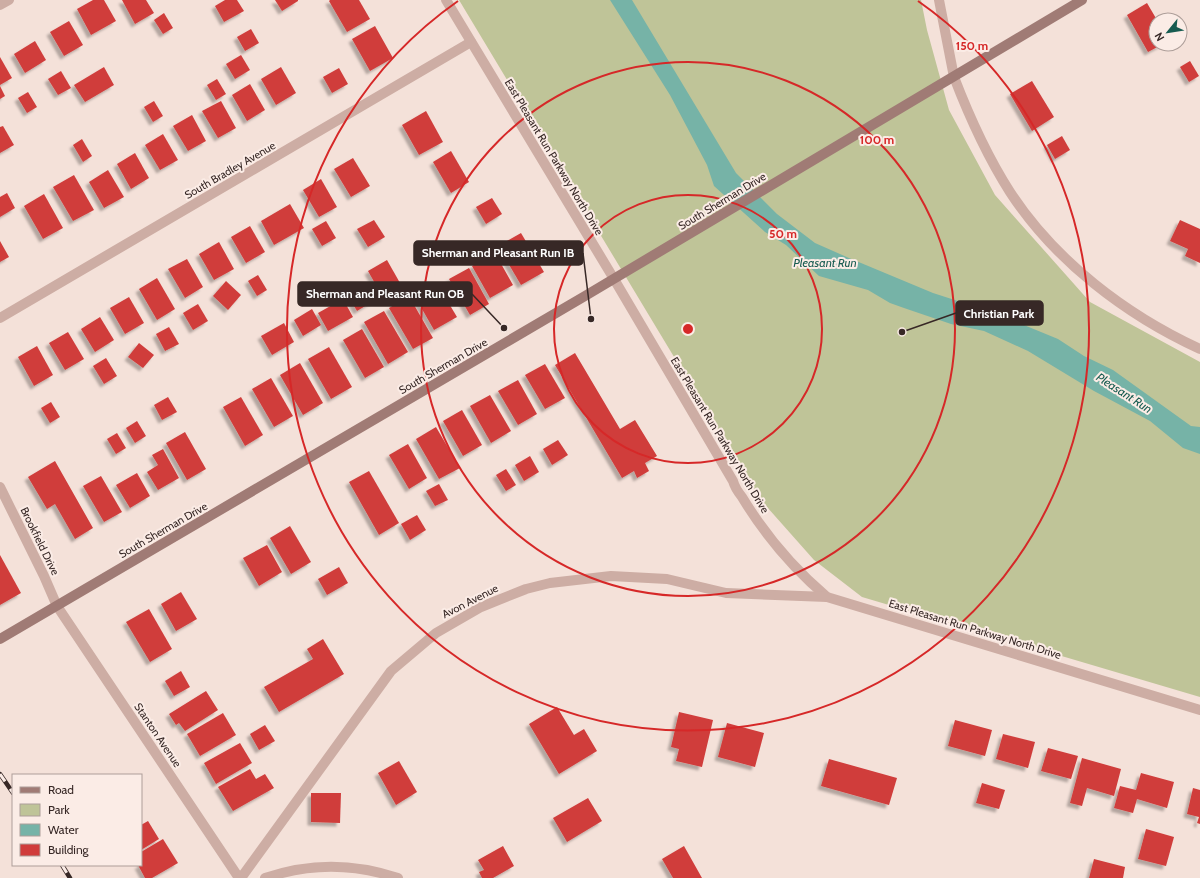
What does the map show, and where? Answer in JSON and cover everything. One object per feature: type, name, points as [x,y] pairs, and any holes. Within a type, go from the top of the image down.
[{"type":"main road","name":"South Sherman Drive","points":[[0,639],[705,225],[1082,0]]},
{"type":"street","points":[[0,5],[9,0]]},
{"type":"street","name":"East Pleasant Run Parkway North Drive","points":[[446,0],[614,278],[749,511],[779,551],[827,597],[1200,710]]},
{"type":"street","points":[[939,0],[954,77],[994,166],[1010,192],[1034,225],[1068,261],[1107,293],[1170,334],[1200,349]]},
{"type":"street","name":"South Bradley Avenue","points":[[0,318],[471,42]]},
{"type":"street","name":"Brookfield Drive","points":[[0,486],[57,606]]},
{"type":"street","name":"Avon Avenue","points":[[240,878],[391,671],[436,633],[481,607],[526,589],[550,583],[611,576],[666,579],[726,593],[827,597]]},
{"type":"street","name":"Stanton Avenue","points":[[57,606],[240,878]]},
{"type":"street","points":[[264,878],[300,868],[336,866],[368,869],[398,878]]},
{"type":"green space","points":[[459,0],[921,0],[927,30],[949,110],[995,195],[1090,302],[1200,362],[1200,697],[862,597],[814,560],[759,498]]},
{"type":"water","name":"Pleasant Run","points":[[610,0],[632,0],[736,173],[777,214],[815,243],[933,293],[992,312],[1058,339],[1084,356],[1113,370],[1191,426],[1200,427],[1200,454],[1183,448],[1150,421],[1094,391],[1028,351],[984,331],[951,324],[890,303],[868,290],[819,276],[786,245],[765,232],[714,186],[707,165],[670,95]]},
{"type":"building","points":[[93,0],[104,0],[116,21],[91,35],[77,9]]},
{"type":"building","points":[[122,0],[146,0],[154,13],[135,24]]},
{"type":"building","points":[[225,0],[237,0],[244,11],[224,22],[215,6]]},
{"type":"building","points":[[275,0],[298,0],[298,1],[282,11]]},
{"type":"building","points":[[359,0],[370,19],[347,32],[329,1]]},
{"type":"building","points":[[1147,3],[1152,12],[1148,12],[1148,52],[1127,15]]},
{"type":"building","points":[[164,13],[173,28],[163,34],[154,20]]},
{"type":"building","points":[[69,21],[83,45],[64,56],[50,32]]},
{"type":"building","points":[[375,26],[393,58],[370,71],[352,39]]},
{"type":"building","points":[[251,29],[259,43],[245,51],[237,37]]},
{"type":"building","points":[[35,41],[46,60],[25,73],[14,54]]},
{"type":"building","points":[[241,55],[250,70],[235,79],[226,64]]},
{"type":"building","points":[[0,57],[12,78],[0,85]]},
{"type":"building","points":[[1190,61],[1199,76],[1189,82],[1180,67]]},
{"type":"building","points":[[104,67],[114,85],[85,102],[74,85]]},
{"type":"building","points":[[281,67],[296,93],[276,105],[261,79]]},
{"type":"building","points":[[339,68],[348,84],[332,93],[323,77]]},
{"type":"building","points":[[61,71],[71,88],[58,95],[48,79]]},
{"type":"building","points":[[217,79],[226,94],[216,100],[207,85]]},
{"type":"building","points":[[1032,81],[1054,117],[1032,131],[1010,94]]},
{"type":"building","points":[[250,84],[265,110],[247,121],[232,95]]},
{"type":"building","points":[[0,86],[5,96],[0,99]]},
{"type":"building","points":[[28,92],[37,107],[27,113],[18,98]]},
{"type":"building","points":[[154,101],[163,116],[153,122],[144,107]]},
{"type":"building","points":[[221,101],[236,128],[218,138],[202,111]]},
{"type":"building","points":[[426,111],[443,142],[419,155],[402,125]]},
{"type":"building","points":[[192,115],[206,141],[188,151],[173,126]]},
{"type":"building","points":[[3,126],[14,145],[0,153],[0,127]]},
{"type":"building","points":[[163,134],[178,160],[160,170],[145,145]]},
{"type":"building","points":[[1062,136],[1070,150],[1055,159],[1047,145]]},
{"type":"building","points":[[82,139],[92,156],[83,162],[73,145]]},
{"type":"building","points":[[451,151],[469,182],[451,193],[433,162]]},
{"type":"building","points":[[135,153],[149,178],[131,189],[117,164]]},
{"type":"building","points":[[353,158],[370,186],[351,197],[334,169]]},
{"type":"building","points":[[108,170],[124,197],[104,208],[89,182]]},
{"type":"building","points":[[74,175],[94,210],[73,221],[53,187]]},
{"type":"building","points":[[321,179],[337,207],[319,217],[303,190]]},
{"type":"building","points":[[7,193],[15,208],[0,217],[0,197]]},
{"type":"building","points":[[44,194],[63,228],[43,239],[24,206]]},
{"type":"building","points":[[492,198],[502,214],[486,224],[476,207]]},
{"type":"building","points":[[290,204],[304,228],[274,245],[261,221]]},
{"type":"building","points":[[374,220],[385,237],[368,247],[357,229]]},
{"type":"building","points":[[1180,220],[1200,229],[1200,263],[1185,256],[1188,249],[1170,241]]},
{"type":"building","points":[[326,221],[336,238],[322,246],[312,229]]},
{"type":"building","points":[[250,226],[265,252],[246,263],[231,237]]},
{"type":"building","points":[[521,233],[544,272],[521,285],[498,246]]},
{"type":"building","points":[[0,241],[9,257],[0,262]]},
{"type":"building","points":[[219,242],[234,269],[214,280],[199,254]]},
{"type":"building","points":[[495,253],[513,285],[490,298],[472,266]]},
{"type":"building","points":[[187,259],[203,287],[185,298],[168,269]]},
{"type":"building","points":[[387,260],[400,283],[381,294],[368,271]]},
{"type":"building","points":[[469,268],[489,304],[470,315],[449,279]]},
{"type":"building","points":[[258,275],[267,290],[257,296],[248,281]]},
{"type":"building","points":[[157,278],[175,309],[157,320],[139,289]]},
{"type":"building","points":[[226,281],[241,295],[228,310],[213,296]]},
{"type":"building","points":[[436,282],[457,317],[434,330],[414,295]]},
{"type":"building","points":[[365,283],[375,300],[357,311],[347,294]]},
{"type":"building","points":[[409,296],[433,338],[413,349],[389,308]]},
{"type":"building","points":[[129,297],[144,323],[125,334],[110,308]]},
{"type":"building","points":[[343,299],[353,317],[328,331],[318,313]]},
{"type":"building","points":[[198,304],[208,321],[193,330],[183,313]]},
{"type":"building","points":[[312,309],[321,325],[303,336],[294,320]]},
{"type":"building","points":[[384,311],[408,352],[388,364],[364,322]]},
{"type":"building","points":[[100,317],[114,340],[95,352],[81,329]]},
{"type":"building","points":[[284,323],[294,342],[272,355],[261,336]]},
{"type":"building","points":[[169,327],[179,344],[165,351],[156,334]]},
{"type":"building","points":[[362,329],[384,367],[365,378],[343,340]]},
{"type":"building","points":[[68,332],[84,359],[65,370],[49,343]]},
{"type":"building","points":[[139,343],[154,355],[143,368],[128,357]]},
{"type":"building","points":[[37,346],[53,375],[34,386],[18,357]]},
{"type":"building","points":[[329,347],[352,387],[331,399],[308,359]]},
{"type":"building","points":[[575,353],[620,429],[635,420],[657,456],[645,463],[649,471],[637,478],[634,471],[622,478],[555,365]]},
{"type":"building","points":[[106,358],[117,376],[104,384],[93,366]]},
{"type":"building","points":[[300,363],[323,403],[303,415],[280,375]]},
{"type":"building","points":[[545,364],[565,398],[545,409],[525,375]]},
{"type":"building","points":[[271,378],[293,416],[274,427],[252,389]]},
{"type":"building","points":[[518,380],[537,414],[518,425],[498,391]]},
{"type":"building","points":[[490,395],[511,431],[491,443],[470,406]]},
{"type":"building","points":[[168,397],[177,412],[162,420],[154,405]]},
{"type":"building","points":[[241,397],[263,435],[245,446],[223,407]]},
{"type":"building","points":[[51,402],[60,417],[50,423],[41,408]]},
{"type":"building","points":[[462,410],[482,445],[463,456],[443,421]]},
{"type":"building","points":[[137,421],[146,436],[135,443],[126,428]]},
{"type":"building","points":[[436,427],[460,468],[439,479],[416,439]]},
{"type":"building","points":[[185,432],[206,469],[187,480],[166,443]]},
{"type":"building","points":[[117,433],[126,448],[116,454],[107,439]]},
{"type":"building","points":[[558,440],[568,455],[552,465],[543,449]]},
{"type":"building","points":[[408,444],[427,478],[409,489],[389,455]]},
{"type":"building","points":[[163,449],[179,478],[158,490],[147,472],[158,465],[152,455]]},
{"type":"building","points":[[530,456],[539,472],[524,481],[515,465]]},
{"type":"building","points":[[55,461],[93,528],[75,539],[55,504],[47,509],[28,477]]},
{"type":"building","points":[[506,469],[516,485],[506,491],[496,475]]},
{"type":"building","points":[[369,471],[399,523],[379,535],[349,482]]},
{"type":"building","points":[[137,473],[150,496],[130,508],[116,485]]},
{"type":"building","points":[[101,476],[122,512],[104,522],[83,486]]},
{"type":"building","points":[[439,484],[448,500],[435,506],[426,491]]},
{"type":"building","points":[[417,515],[426,530],[410,540],[401,524]]},
{"type":"building","points":[[290,526],[311,562],[291,574],[270,538]]},
{"type":"building","points":[[267,545],[282,572],[259,586],[243,558]]},
{"type":"building","points":[[0,555],[21,593],[0,605]]},
{"type":"building","points":[[339,567],[348,583],[327,595],[318,579]]},
{"type":"building","points":[[181,592],[197,619],[176,631],[161,604]]},
{"type":"building","points":[[149,609],[172,649],[150,662],[126,622]]},
{"type":"building","points":[[323,639],[344,674],[279,712],[264,687],[313,659],[307,649]]},
{"type":"building","points":[[181,671],[190,687],[174,696],[165,681]]},
{"type":"building","points":[[206,691],[218,710],[185,731],[179,723],[176,725],[169,714]]},
{"type":"building","points":[[557,707],[574,735],[584,729],[597,751],[559,774],[529,724]]},
{"type":"building","points":[[679,712],[713,720],[702,767],[676,761],[679,749],[671,747]]},
{"type":"building","points":[[223,713],[236,735],[200,756],[187,734]]},
{"type":"building","points":[[955,720],[992,730],[985,756],[948,746]]},
{"type":"building","points":[[727,723],[764,733],[755,767],[718,757]]},
{"type":"building","points":[[265,725],[275,741],[259,750],[250,734]]},
{"type":"building","points":[[1003,734],[1035,742],[1028,768],[996,759]]},
{"type":"building","points":[[240,743],[252,763],[216,784],[204,763]]},
{"type":"building","points":[[1048,748],[1078,756],[1071,779],[1041,771]]},
{"type":"building","points":[[1082,758],[1121,769],[1114,796],[1087,788],[1082,806],[1070,803]]},
{"type":"building","points":[[829,759],[897,778],[889,805],[821,786]]},
{"type":"building","points":[[399,761],[417,792],[396,805],[378,773]]},
{"type":"building","points":[[250,769],[256,779],[265,774],[274,788],[233,811],[218,787]]},
{"type":"building","points":[[1141,773],[1174,782],[1167,808],[1137,799],[1133,813],[1114,808],[1120,786],[1136,790]]},
{"type":"building","points":[[982,783],[1005,790],[999,809],[976,803]]},
{"type":"building","points":[[1193,788],[1200,790],[1200,824],[1197,823],[1199,817],[1187,814]]},
{"type":"building","points":[[311,793],[341,793],[340,823],[311,822]]},
{"type":"building","points":[[588,798],[602,821],[567,842],[553,818]]},
{"type":"building","points":[[148,821],[159,839],[142,849],[142,824]]},
{"type":"building","points":[[1146,829],[1174,837],[1166,866],[1138,859]]},
{"type":"building","points":[[163,839],[178,863],[152,878],[145,878],[139,866],[142,866],[142,851]]},
{"type":"building","points":[[503,846],[514,866],[493,878],[482,878],[479,872],[484,870],[478,860]]},
{"type":"building","points":[[684,846],[702,878],[673,878],[662,859]]},
{"type":"building","points":[[1094,859],[1125,867],[1123,878],[1089,878]]},
{"type":"railway","points":[[0,774],[12,792]]},
{"type":"railway","points":[[63,866],[70,878]]},
{"type":"place","name":"Sherman and Pleasant Run IB","points":[[591,319]]},
{"type":"place","name":"Sherman and Pleasant Run OB","points":[[504,328]]},
{"type":"place","name":"Christian Park","points":[[902,332]]}]
